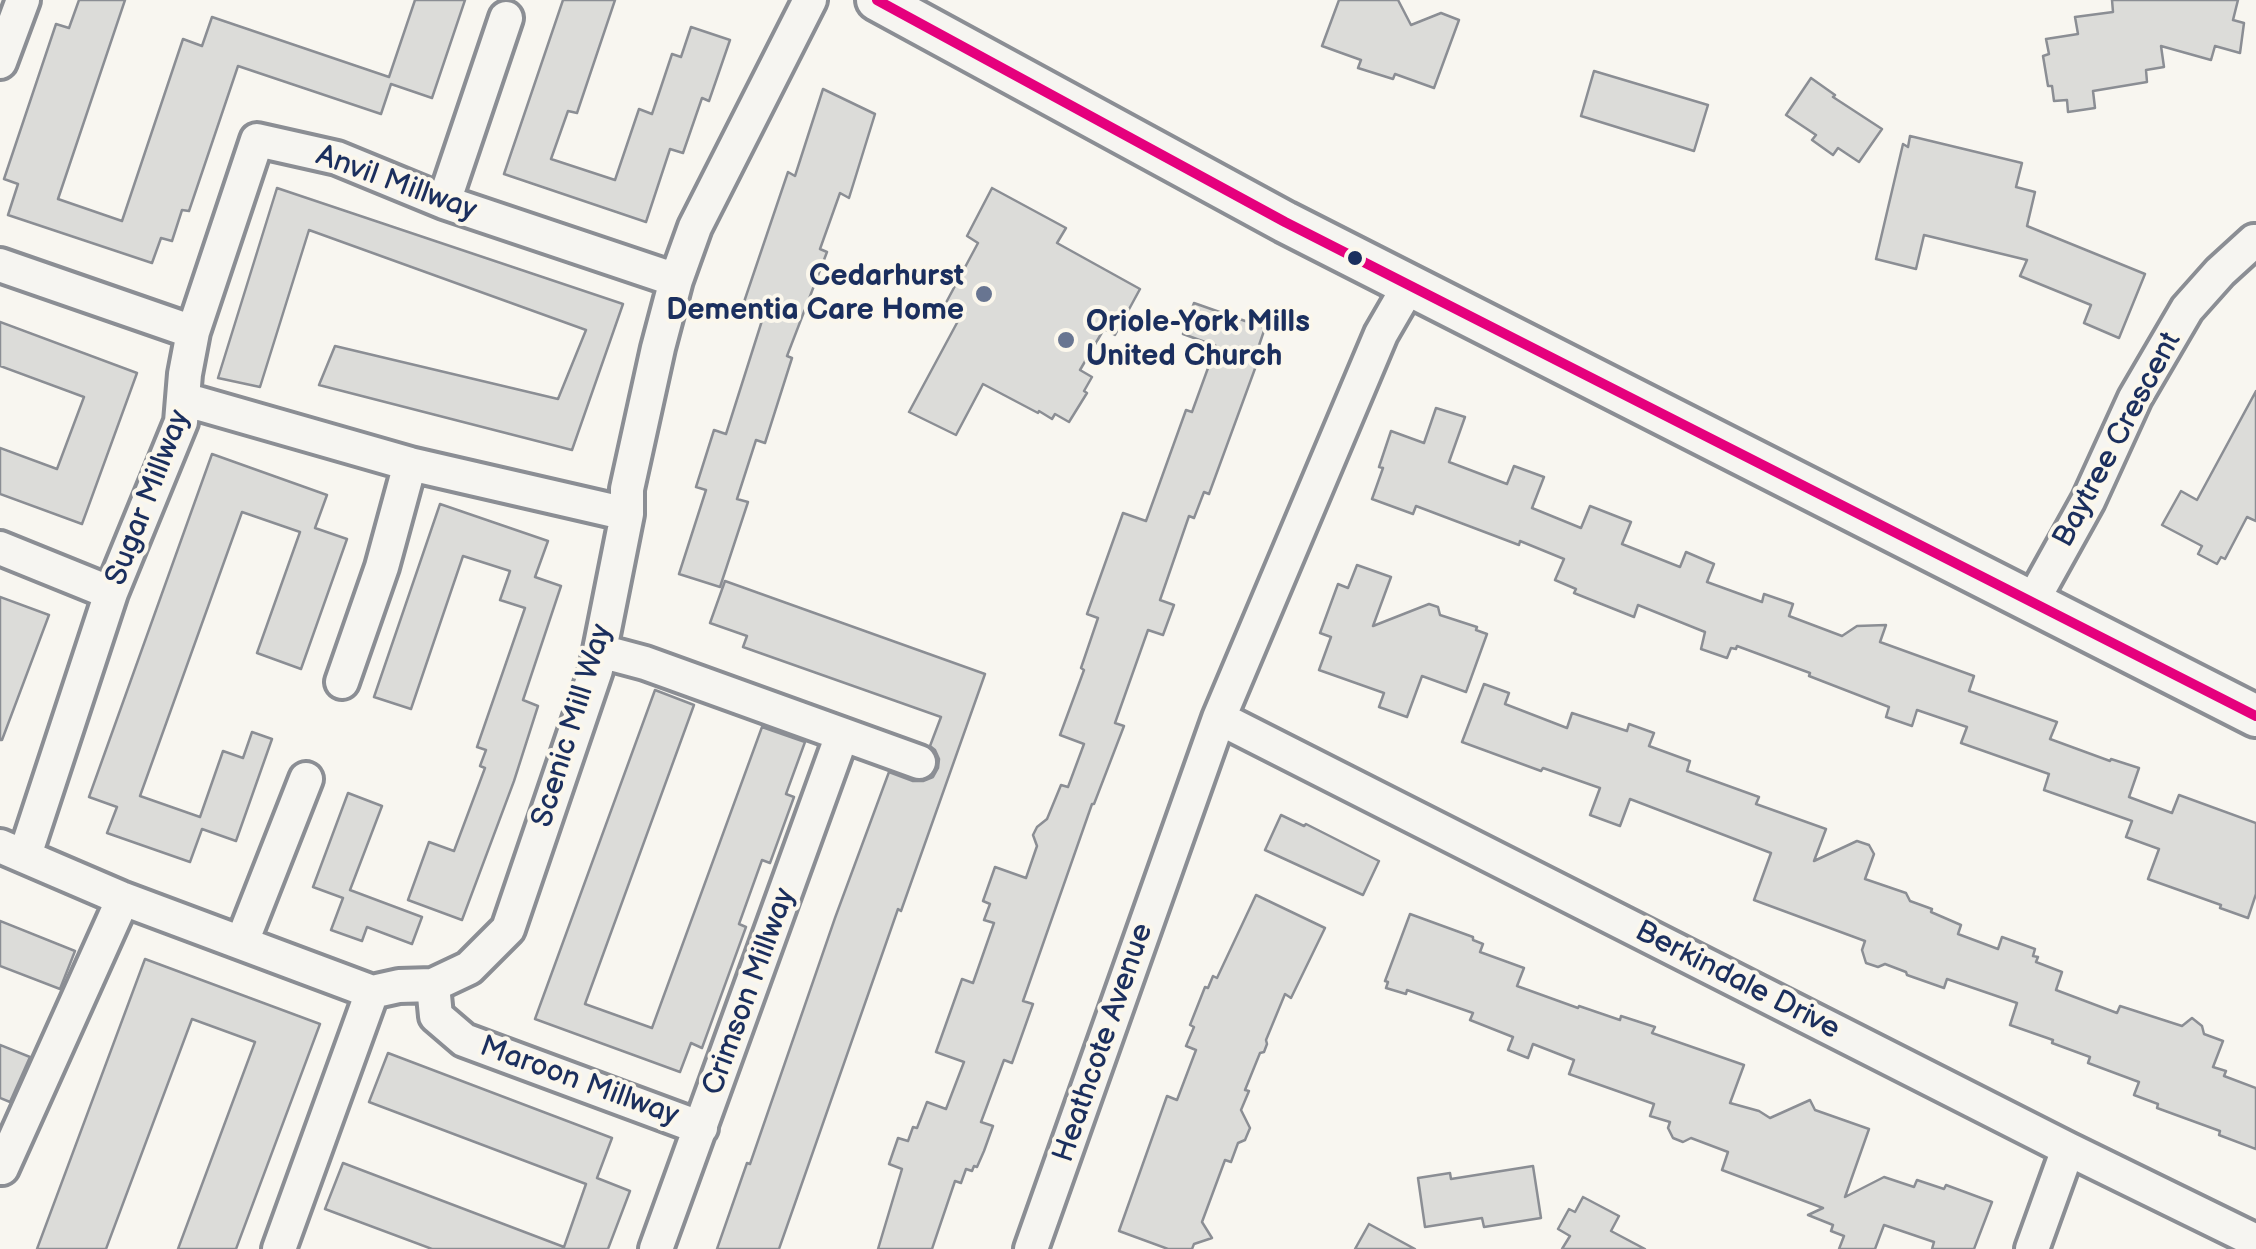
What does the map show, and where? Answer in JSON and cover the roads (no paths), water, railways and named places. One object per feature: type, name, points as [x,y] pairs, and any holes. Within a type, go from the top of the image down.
[{"type":"main road","points":[[877,0],[1269,213],[2256,716]]},
{"type":"street","points":[[0,62],[23,0]]},
{"type":"street","name":"Scenic Mill Way","points":[[12,851],[121,898],[372,992],[433,985],[468,968],[508,929],[596,670],[626,514],[627,489],[676,280],[695,226],[810,0]]},
{"type":"street","points":[[444,202],[506,18]]},
{"type":"street","name":"Anvil Millway","points":[[183,399],[193,332],[258,140],[337,158],[444,202],[676,280]]},
{"type":"street","name":"Baytree Crescent","points":[[2032,602],[2088,501],[2135,398],[2187,309],[2254,241]]},
{"type":"street","points":[[0,265],[193,332]]},
{"type":"street","name":"Heathcote Avenue","points":[[1031,1249],[1219,718],[1381,334],[1410,284]]},
{"type":"street","name":"Sugar Millway","points":[[12,851],[172,447],[181,422],[183,399],[410,464],[626,514]]},
{"type":"street","points":[[342,682],[382,568],[410,464]]},
{"type":"street","points":[[0,548],[112,593]]},
{"type":"street","points":[[600,650],[919,762]]},
{"type":"street","name":"Berkindale Drive","points":[[1219,718],[2256,1241]]},
{"type":"street","name":"Crimson Millway","points":[[656,1249],[842,735]]},
{"type":"street","points":[[242,942],[306,779]]},
{"type":"street","points":[[0,1167],[118,912],[121,898]]},
{"type":"street","name":"Maroon Millway","points":[[433,985],[436,1016],[464,1040],[701,1128]]},
{"type":"street","points":[[280,1249],[372,992]]},
{"type":"street","points":[[2032,1249],[2068,1148]]},
{"type":"place","name":"Cedarhurst Dementia Care Home","points":[[984,294]]},
{"type":"place","name":"Oriole-York Mills United Church","points":[[1066,340]]}]
